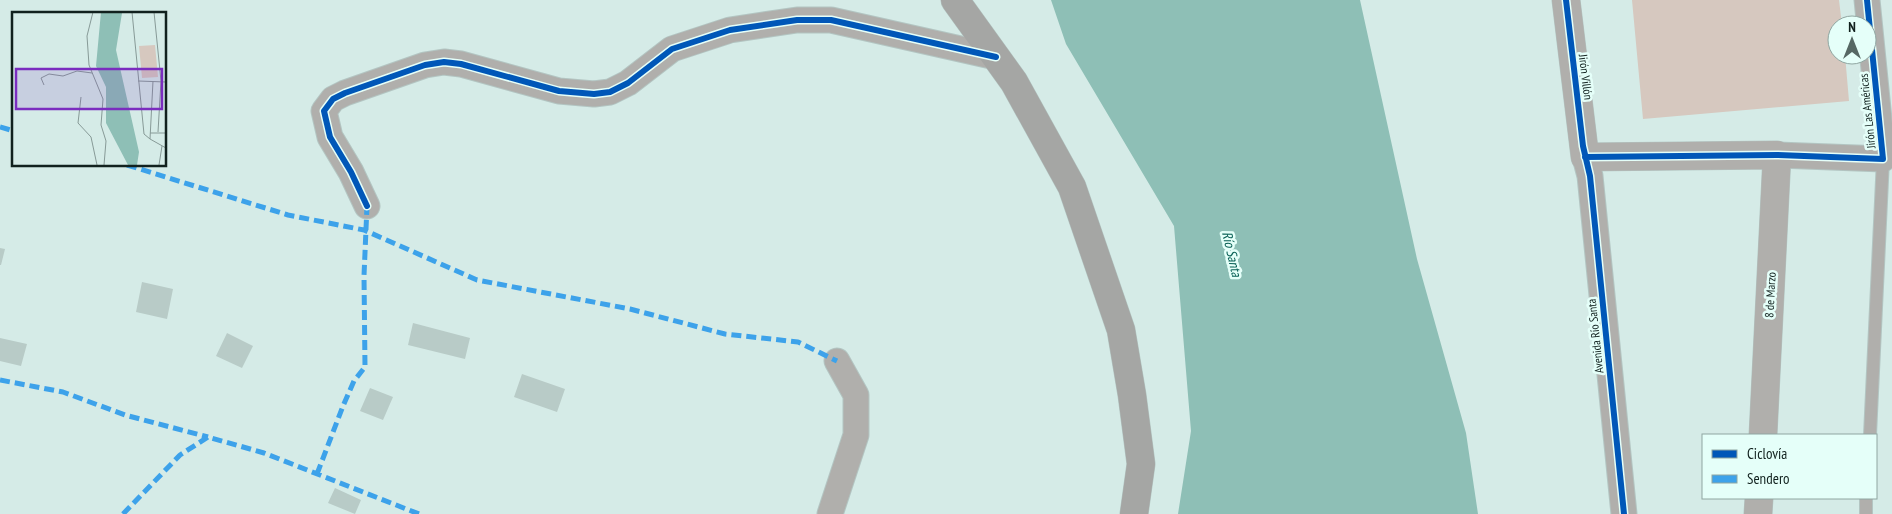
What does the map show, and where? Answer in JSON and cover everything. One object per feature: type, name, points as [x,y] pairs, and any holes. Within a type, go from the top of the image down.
[{"type":"main road","points":[[955,0],[1014,82],[1072,187],[1121,330],[1141,464],[1134,514]]},
{"type":"street","name":"Jirón Villón","points":[[1566,0],[1585,157]]},
{"type":"street","name":"Jirón Las Américas","points":[[1867,0],[1888,159]]},
{"type":"street","points":[[367,206],[351,172],[330,137],[324,112],[333,100],[345,93],[425,65],[444,62],[461,64],[560,91],[594,94],[610,92],[628,83],[672,50],[730,30],[797,20],[831,20],[996,57]]},
{"type":"street","points":[[1585,157],[1777,155],[1888,159]]},
{"type":"street","name":"8 de Marzo","points":[[1762,434],[1777,155]]},
{"type":"street","name":"Avenida Río Santa","points":[[1585,157],[1590,176],[1624,514]]},
{"type":"street","points":[[830,514],[856,434],[856,395],[837,361]]},
{"type":"street","points":[[1758,514],[1759,499]]},
{"type":"lane","name":"Jirón Las Américas","points":[[1870,434],[1888,159]]},
{"type":"lane","points":[[1866,499],[1866,514]]},
{"type":"shaded area","points":[[1632,0],[1839,0],[1841,15],[1827,15],[1827,65],[1846,65],[1849,101],[1643,119]]},
{"type":"water","name":"Río Santa","points":[[1051,0],[1360,0],[1417,259],[1466,433],[1478,514],[1178,514],[1191,431],[1174,226],[1066,44]]},
{"type":"building","points":[[0,248],[5,249],[1,265],[0,265]]},
{"type":"building","points":[[142,282],[173,289],[167,319],[136,312]]},
{"type":"building","points":[[413,323],[470,338],[465,359],[408,345]]},
{"type":"building","points":[[227,333],[253,346],[242,368],[216,356]]},
{"type":"building","points":[[0,338],[27,344],[21,366],[0,361]]},
{"type":"building","points":[[522,374],[565,389],[557,412],[514,397]]},
{"type":"building","points":[[370,388],[393,397],[383,420],[360,411]]},
{"type":"building","points":[[335,488],[361,500],[355,514],[328,503]]},
{"type":"marked path","points":[[0,127],[12,130]]},
{"type":"marked path","points":[[130,166],[288,215],[364,230],[477,280],[630,309],[725,334],[798,342],[837,361]]},
{"type":"marked path","points":[[317,474],[354,381],[365,367],[364,276],[367,206]]},
{"type":"marked path","points":[[0,380],[63,392],[125,415],[208,437]]},
{"type":"marked path","points":[[123,514],[180,455],[208,437],[264,453],[419,514]]},
{"type":"cycle path","points":[[1566,0],[1583,146],[1590,176],[1624,514]]},
{"type":"cycle path","points":[[1585,157],[1777,155],[1883,159],[1867,0]]},
{"type":"cycle path","points":[[367,206],[351,172],[330,137],[324,111],[333,99],[345,93],[425,65],[444,62],[461,64],[559,91],[594,94],[610,92],[628,83],[672,49],[730,30],[797,20],[831,20],[996,57]]}]
